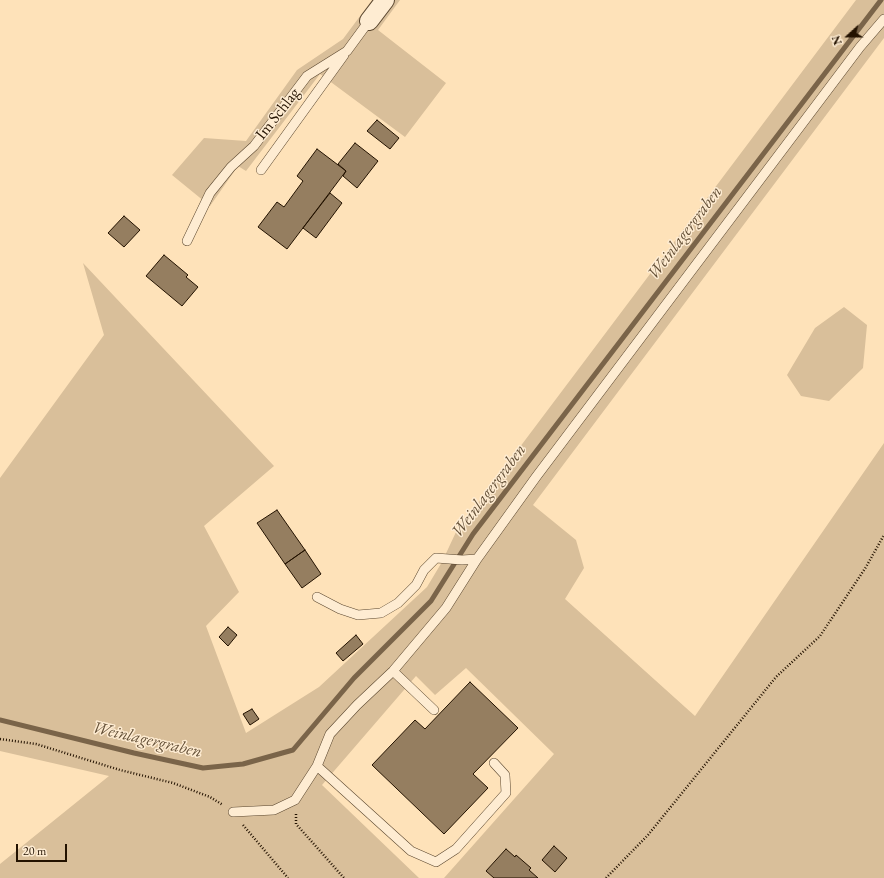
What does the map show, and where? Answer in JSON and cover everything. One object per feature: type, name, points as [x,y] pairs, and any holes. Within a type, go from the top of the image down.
[{"type":"street","name":"Im Schlag","points":[[369,21],[385,0]]},
{"type":"lane","points":[[232,812],[274,810],[295,800],[317,766],[330,734],[357,705],[393,671],[446,608],[477,560],[541,471],[860,47],[884,19]]},
{"type":"lane","name":"Im Schlag","points":[[187,241],[210,193],[231,167],[254,146],[307,76],[347,51],[369,21]]},
{"type":"lane","points":[[261,170],[347,51]]},
{"type":"lane","points":[[317,597],[340,609],[358,614],[380,614],[398,603],[416,585],[424,570],[436,558],[477,560]]},
{"type":"lane","points":[[393,671],[434,710]]},
{"type":"lane","points":[[317,766],[411,851],[436,862],[456,849],[506,793],[505,775],[494,763]]},
{"type":"path","points":[[606,878],[648,835],[776,677],[820,636],[866,567],[884,536]]},
{"type":"path","points":[[0,739],[36,744],[120,770],[173,783],[210,797],[232,812],[288,878]]},
{"type":"path","points":[[295,800],[296,824],[344,878]]},
{"type":"shaded area","points":[[372,0],[400,0],[378,30],[446,83],[405,137],[320,74],[246,171],[238,166],[210,206],[172,175],[204,138],[246,141],[297,70],[343,39]]},
{"type":"shaded area","points":[[856,0],[884,0],[884,38],[533,505],[576,540],[584,568],[565,599],[695,716],[884,443],[884,878],[444,878],[554,754],[466,668],[435,695],[416,676],[322,785],[419,878],[0,878],[0,864],[109,776],[0,751],[0,478],[104,335],[83,263],[274,466],[204,526],[239,592],[206,626],[246,733],[319,687],[427,587],[442,562],[456,532]]},
{"type":"shaded area","points":[[844,307],[867,325],[863,368],[829,401],[801,396],[787,375],[815,328]]},
{"type":"building","points":[[377,120],[399,138],[390,149],[367,131]]},
{"type":"building","points":[[355,143],[378,161],[357,188],[343,176],[346,171],[338,164]]},
{"type":"building","points":[[317,149],[346,171],[287,249],[258,227],[277,202],[284,207],[303,181],[297,176]]},
{"type":"building","points":[[330,193],[342,203],[316,238],[303,228]]},
{"type":"building","points":[[124,216],[140,230],[124,247],[108,233]]},
{"type":"building","points":[[164,255],[188,275],[186,277],[198,287],[182,306],[146,276]]},
{"type":"building","points":[[277,510],[305,550],[285,564],[257,523]]},
{"type":"building","points":[[305,550],[321,574],[302,588],[285,564]]},
{"type":"building","points":[[228,627],[237,635],[228,646],[219,637]]},
{"type":"building","points":[[356,635],[363,644],[343,661],[336,653]]},
{"type":"building","points":[[470,682],[518,728],[473,774],[488,788],[444,834],[372,765],[415,720],[425,729]]},
{"type":"building","points":[[252,709],[259,719],[250,725],[243,714]]},
{"type":"building","points":[[554,846],[567,858],[555,872],[542,860]]},
{"type":"building","points":[[506,849],[515,857],[516,855],[531,868],[529,870],[538,878],[494,878],[486,871]]},
{"type":"waterway","name":"Weinlagergraben","points":[[0,720],[134,753],[203,768],[243,764],[293,750],[354,678],[431,601],[473,534],[881,0]]}]
